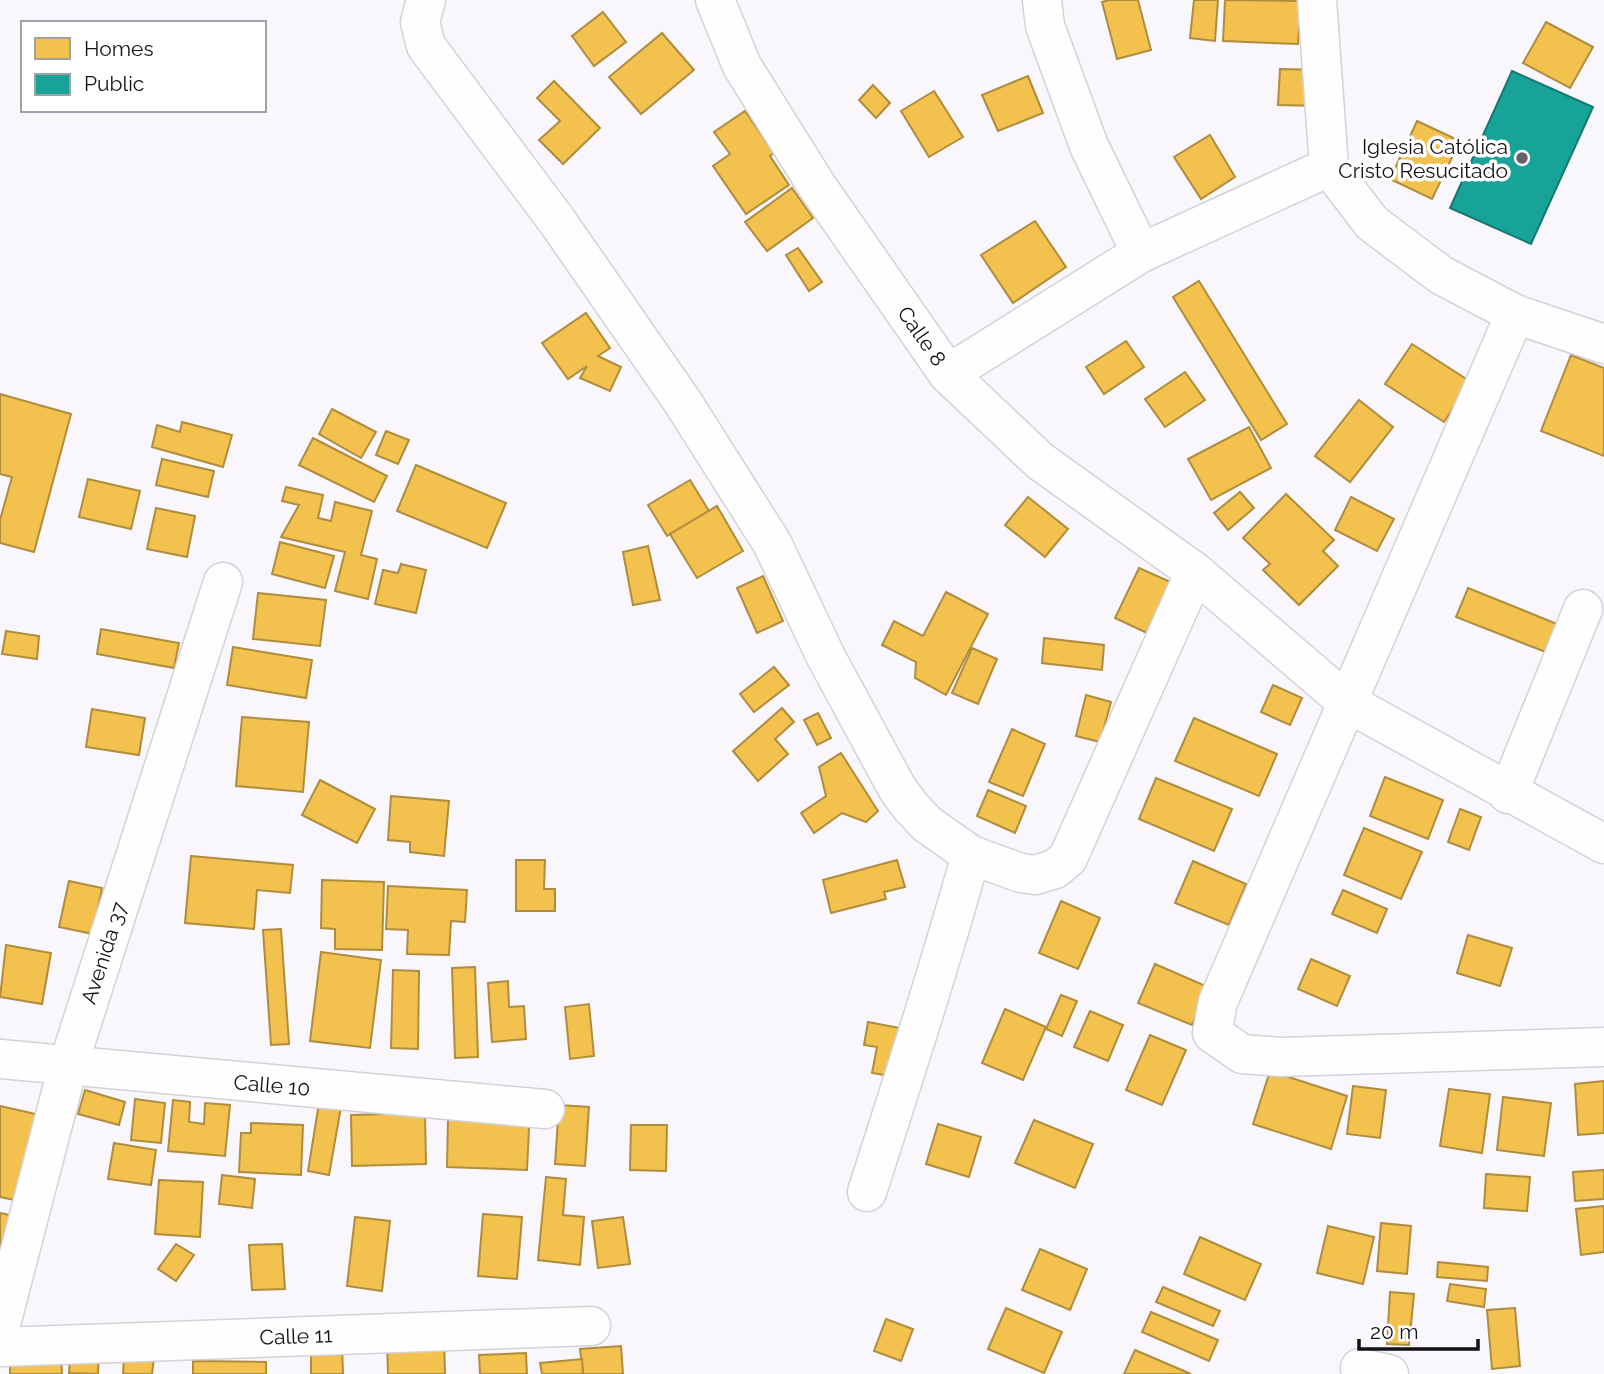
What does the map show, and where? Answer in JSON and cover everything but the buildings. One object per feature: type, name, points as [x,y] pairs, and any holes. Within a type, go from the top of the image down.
[{"type":"street","points":[[426,0],[420,22],[426,46],[557,221],[666,378],[772,543],[826,657],[897,788],[926,824],[971,855],[1035,875],[1055,869],[1068,858],[1195,572]]},
{"type":"street","name":"Calle 8","points":[[715,0],[742,66],[796,153],[948,374],[1141,253],[1329,167]]},
{"type":"street","points":[[1042,0],[1045,26],[1089,146],[1141,253]]},
{"type":"street","points":[[1317,0],[1329,167],[1372,223],[1441,275],[1515,314],[1604,344]]},
{"type":"street","points":[[1515,314],[1218,1003],[1212,1033],[1242,1054],[1281,1057],[1604,1047]]},
{"type":"street","points":[[948,374],[1040,461],[1195,572],[1348,703],[1604,844]]},
{"type":"street","name":"Avenida 37","points":[[0,1328],[68,1066],[223,582]]},
{"type":"street","points":[[1508,793],[1583,609]]},
{"type":"street","points":[[867,1192],[921,1017],[935,984],[971,855]]},
{"type":"street","name":"Calle 10","points":[[0,1059],[545,1109]]},
{"type":"street","name":"Calle 11","points":[[0,1347],[591,1326]]},
{"type":"place","name":"Iglesia Católica Cristo Resucitado","points":[[1522,158]]}]
